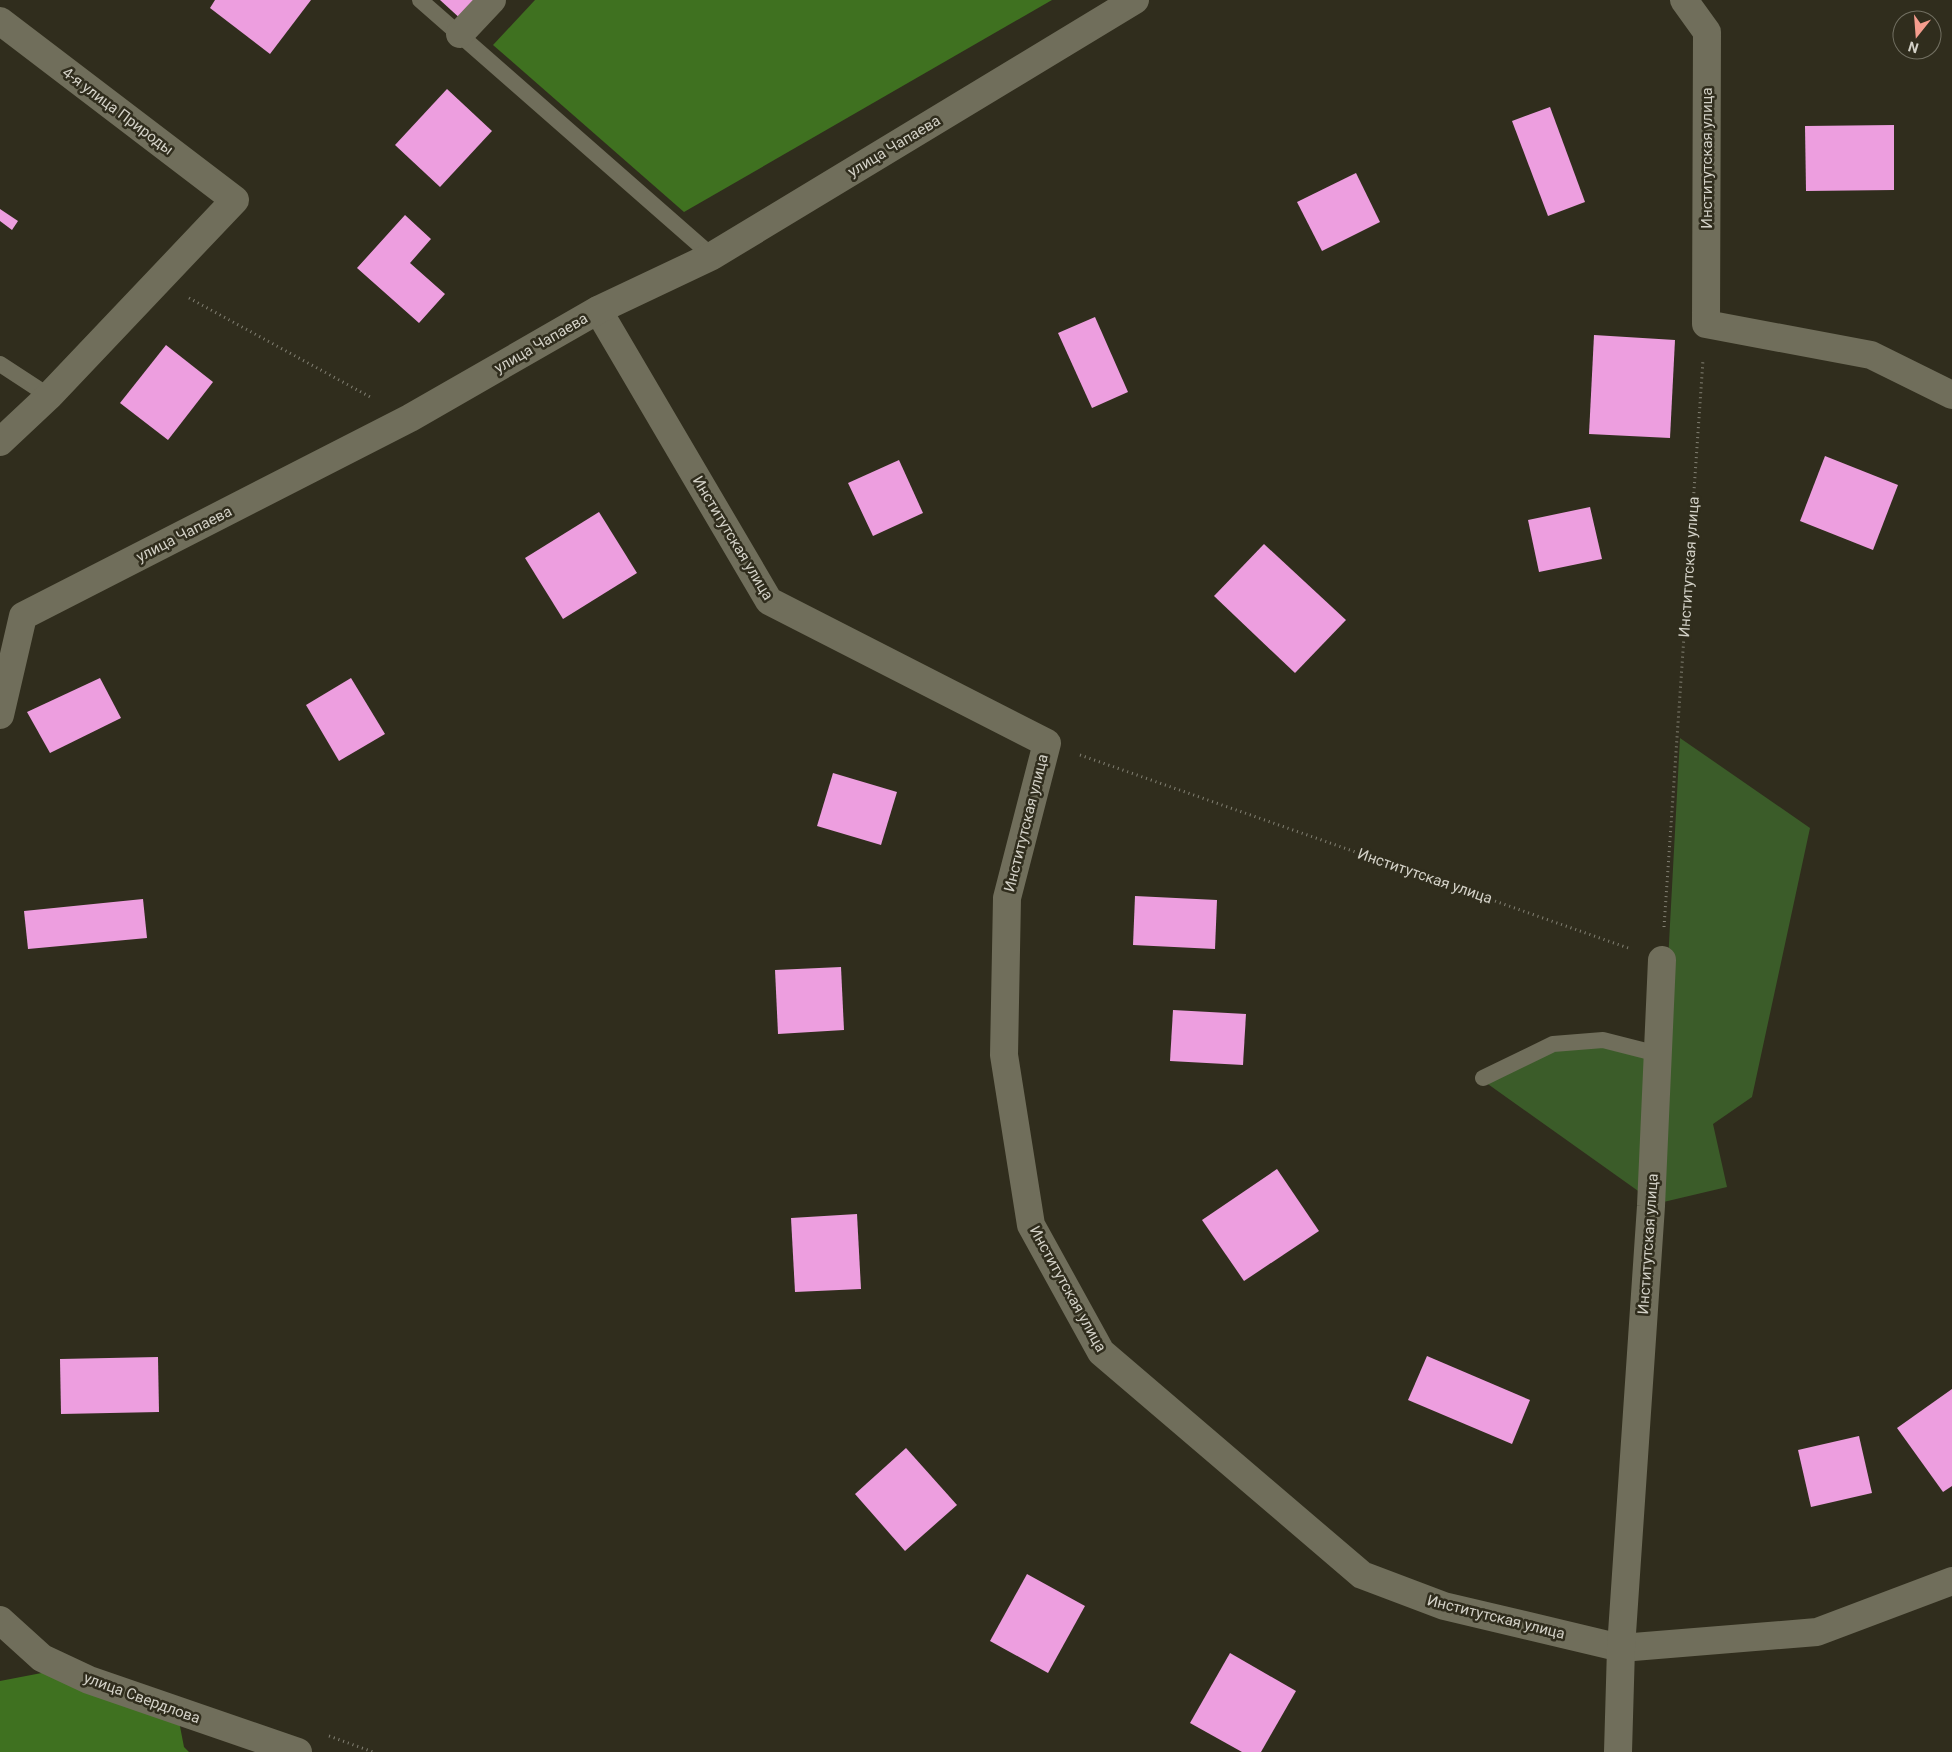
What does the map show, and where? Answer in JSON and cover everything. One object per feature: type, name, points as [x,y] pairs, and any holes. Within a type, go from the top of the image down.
[{"type":"street","points":[[460,34],[492,0]]},
{"type":"street","name":"улица Чапаева","points":[[0,715],[24,616],[410,418],[598,310],[712,256],[1135,0]]},
{"type":"street","name":"Институтская улица","points":[[1684,0],[1707,32],[1706,324]]},
{"type":"street","name":"4-я улица Природы","points":[[0,21],[235,200],[158,281]]},
{"type":"street","points":[[0,442],[49,396],[158,281]]},
{"type":"street","name":"Институтская улица","points":[[598,310],[769,601],[1047,743],[1007,898],[1004,1055],[1031,1225],[1101,1352],[1362,1575],[1444,1606],[1620,1648],[1816,1632],[1952,1580]]},
{"type":"street","points":[[1706,324],[1871,355],[1952,395]]},
{"type":"street","name":"Институтская улица","points":[[1618,1752],[1620,1648],[1651,1206],[1662,960]]},
{"type":"street","name":"улица Свердлова","points":[[0,1620],[42,1658],[89,1680],[298,1752]]},
{"type":"lane","points":[[420,0],[712,256]]},
{"type":"lane","points":[[0,364],[49,396]]},
{"type":"lane","points":[[1484,1078],[1553,1044],[1603,1040],[1658,1054]]},
{"type":"path","points":[[158,281],[410,418]]},
{"type":"path","name":"Институтская улица","points":[[1047,743],[1662,960],[1706,324]]},
{"type":"green space","points":[[535,0],[1052,0],[684,212],[493,45]]},
{"type":"green space","points":[[1680,738],[1810,828],[1752,1097],[1713,1124],[1727,1187],[1655,1204]]},
{"type":"green space","points":[[1604,1044],[1654,1057],[1648,1198],[1485,1082],[1551,1049]]},
{"type":"green space","points":[[78,1666],[176,1706],[184,1747],[189,1752],[0,1752],[0,1681]]},
{"type":"building","points":[[215,0],[311,0],[270,54],[210,8]]},
{"type":"building","points":[[440,0],[482,0],[463,21]]},
{"type":"building","points":[[447,89],[492,131],[440,187],[395,145]]},
{"type":"building","points":[[1550,107],[1585,202],[1548,216],[1512,121]]},
{"type":"building","points":[[1894,125],[1894,190],[1806,191],[1805,126]]},
{"type":"building","points":[[1356,173],[1380,222],[1322,251],[1297,202]]},
{"type":"building","points":[[0,209],[18,221],[12,230],[0,221]]},
{"type":"building","points":[[405,215],[431,239],[410,263],[445,294],[419,323],[357,268]]},
{"type":"building","points":[[1095,317],[1128,392],[1092,408],[1058,333]]},
{"type":"building","points":[[1594,335],[1675,340],[1670,438],[1589,434]]},
{"type":"building","points":[[166,345],[213,382],[168,440],[120,403]]},
{"type":"building","points":[[1825,456],[1898,485],[1873,550],[1800,521]]},
{"type":"building","points":[[899,460],[923,513],[873,536],[848,483]]},
{"type":"building","points":[[1590,507],[1602,559],[1539,572],[1528,520]]},
{"type":"building","points":[[599,512],[637,573],[563,619],[525,558]]},
{"type":"building","points":[[1264,544],[1346,620],[1295,673],[1214,596]]},
{"type":"building","points":[[100,678],[121,718],[50,753],[27,712]]},
{"type":"building","points":[[351,678],[385,734],[339,761],[306,705]]},
{"type":"building","points":[[833,773],[897,792],[881,845],[817,826]]},
{"type":"building","points":[[1135,896],[1217,900],[1215,949],[1133,945]]},
{"type":"building","points":[[143,899],[147,938],[28,949],[24,911]]},
{"type":"building","points":[[841,967],[844,1030],[778,1034],[775,970]]},
{"type":"building","points":[[1173,1010],[1246,1014],[1243,1065],[1170,1061]]},
{"type":"building","points":[[1277,1169],[1319,1231],[1244,1281],[1202,1220]]},
{"type":"building","points":[[857,1214],[861,1289],[795,1292],[791,1218]]},
{"type":"building","points":[[1427,1356],[1530,1400],[1512,1444],[1408,1400]]},
{"type":"building","points":[[158,1357],[159,1412],[61,1414],[60,1359]]},
{"type":"building","points":[[1952,1389],[1952,1486],[1943,1492],[1897,1428]]},
{"type":"building","points":[[1859,1436],[1872,1493],[1811,1507],[1798,1450]]},
{"type":"building","points":[[906,1448],[957,1505],[905,1551],[855,1494]]},
{"type":"building","points":[[1027,1574],[1085,1606],[1048,1673],[990,1641]]},
{"type":"building","points":[[1230,1653],[1296,1691],[1261,1752],[1242,1752],[1190,1723]]}]
